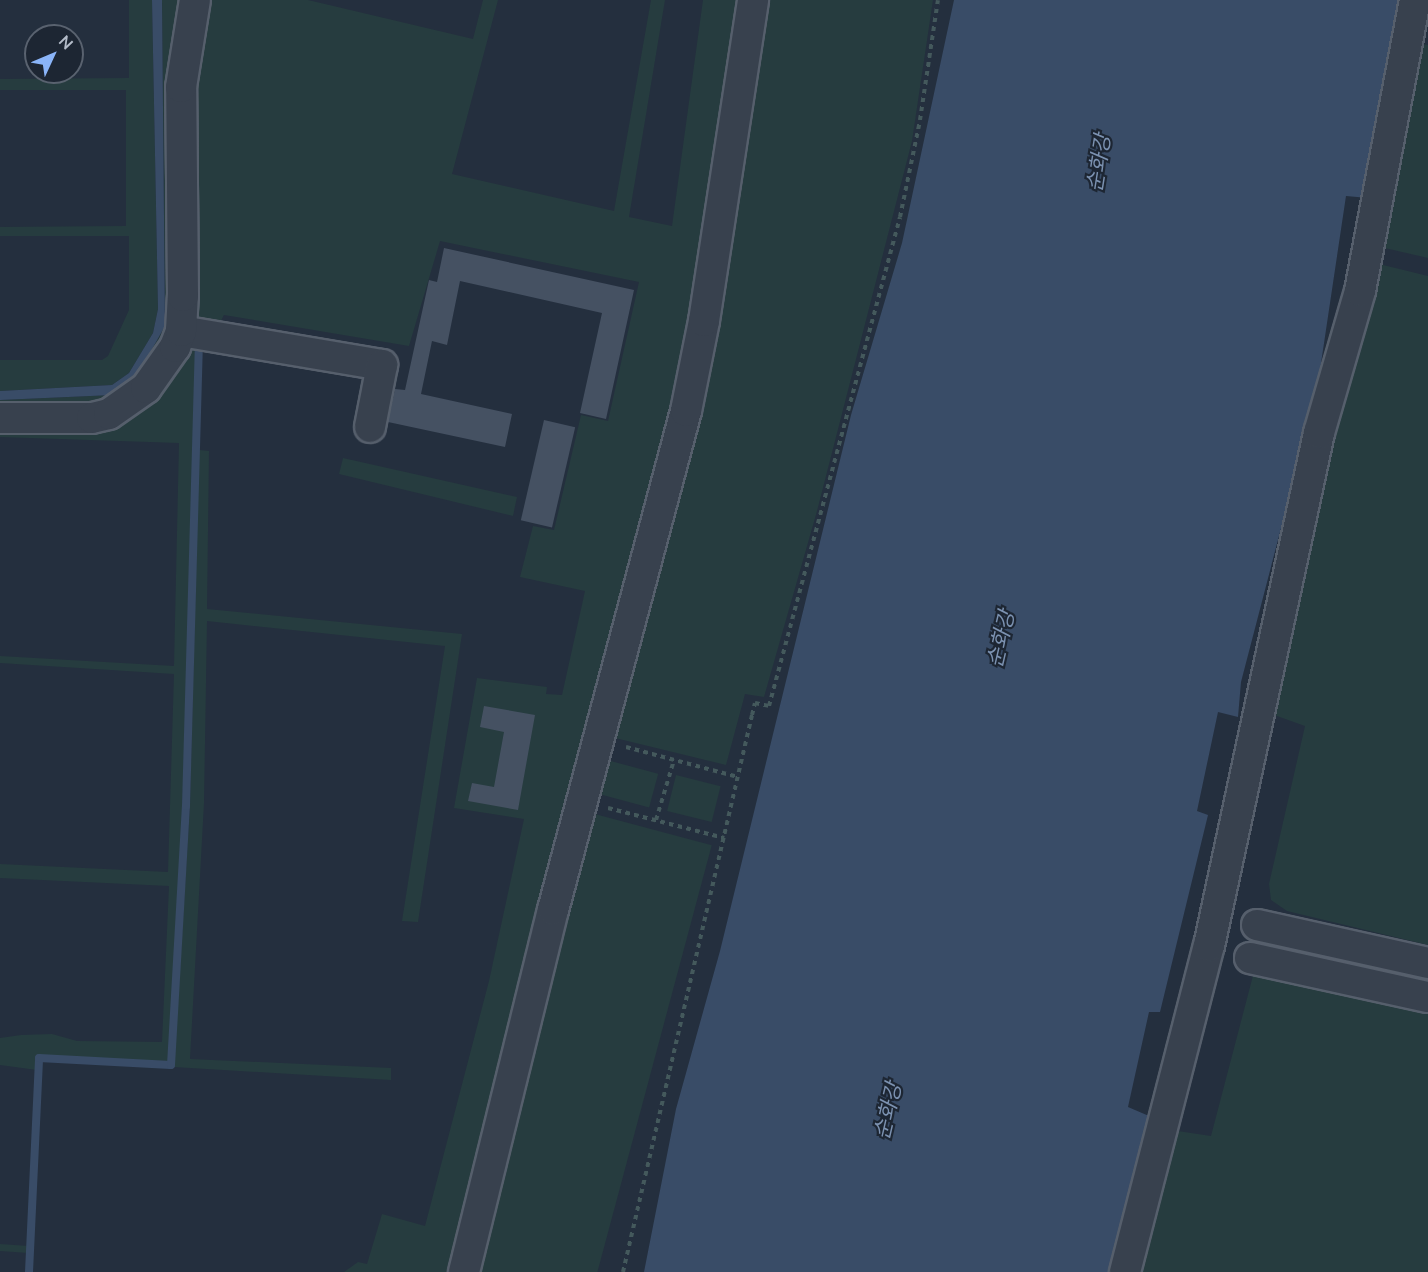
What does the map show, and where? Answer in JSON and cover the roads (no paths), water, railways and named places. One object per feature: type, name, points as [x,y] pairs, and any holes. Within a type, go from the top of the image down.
[{"type":"street","points":[[0,418],[92,418],[109,414],[130,402],[154,379],[181,331],[181,87],[195,0]]},
{"type":"street","points":[[464,1272],[598,739],[690,388],[704,321],[753,0]]},
{"type":"street","points":[[1125,1272],[1209,946],[1319,433],[1360,291],[1414,0]]},
{"type":"street","points":[[181,331],[382,365],[370,427]]},
{"type":"street","points":[[1257,925],[1428,963]]},
{"type":"street","points":[[1359,982],[1367,949]]},
{"type":"street","points":[[1250,958],[1428,997]]},
{"type":"water","points":[[152,0],[162,0],[165,326],[142,367],[113,395],[0,400],[0,391],[112,385],[129,373],[153,333],[158,309]]},
{"type":"water","name":"순화강","points":[[954,0],[1402,0],[1368,198],[1346,196],[1317,390],[1241,682],[1238,717],[1218,712],[1197,811],[1208,815],[1160,1012],[1149,1012],[1128,1107],[1149,1116],[1111,1272],[644,1272],[676,1109],[720,951],[851,415],[902,243]]},
{"type":"waterway","points":[[29,1272],[39,1058],[171,1065],[186,806],[199,349]]}]
